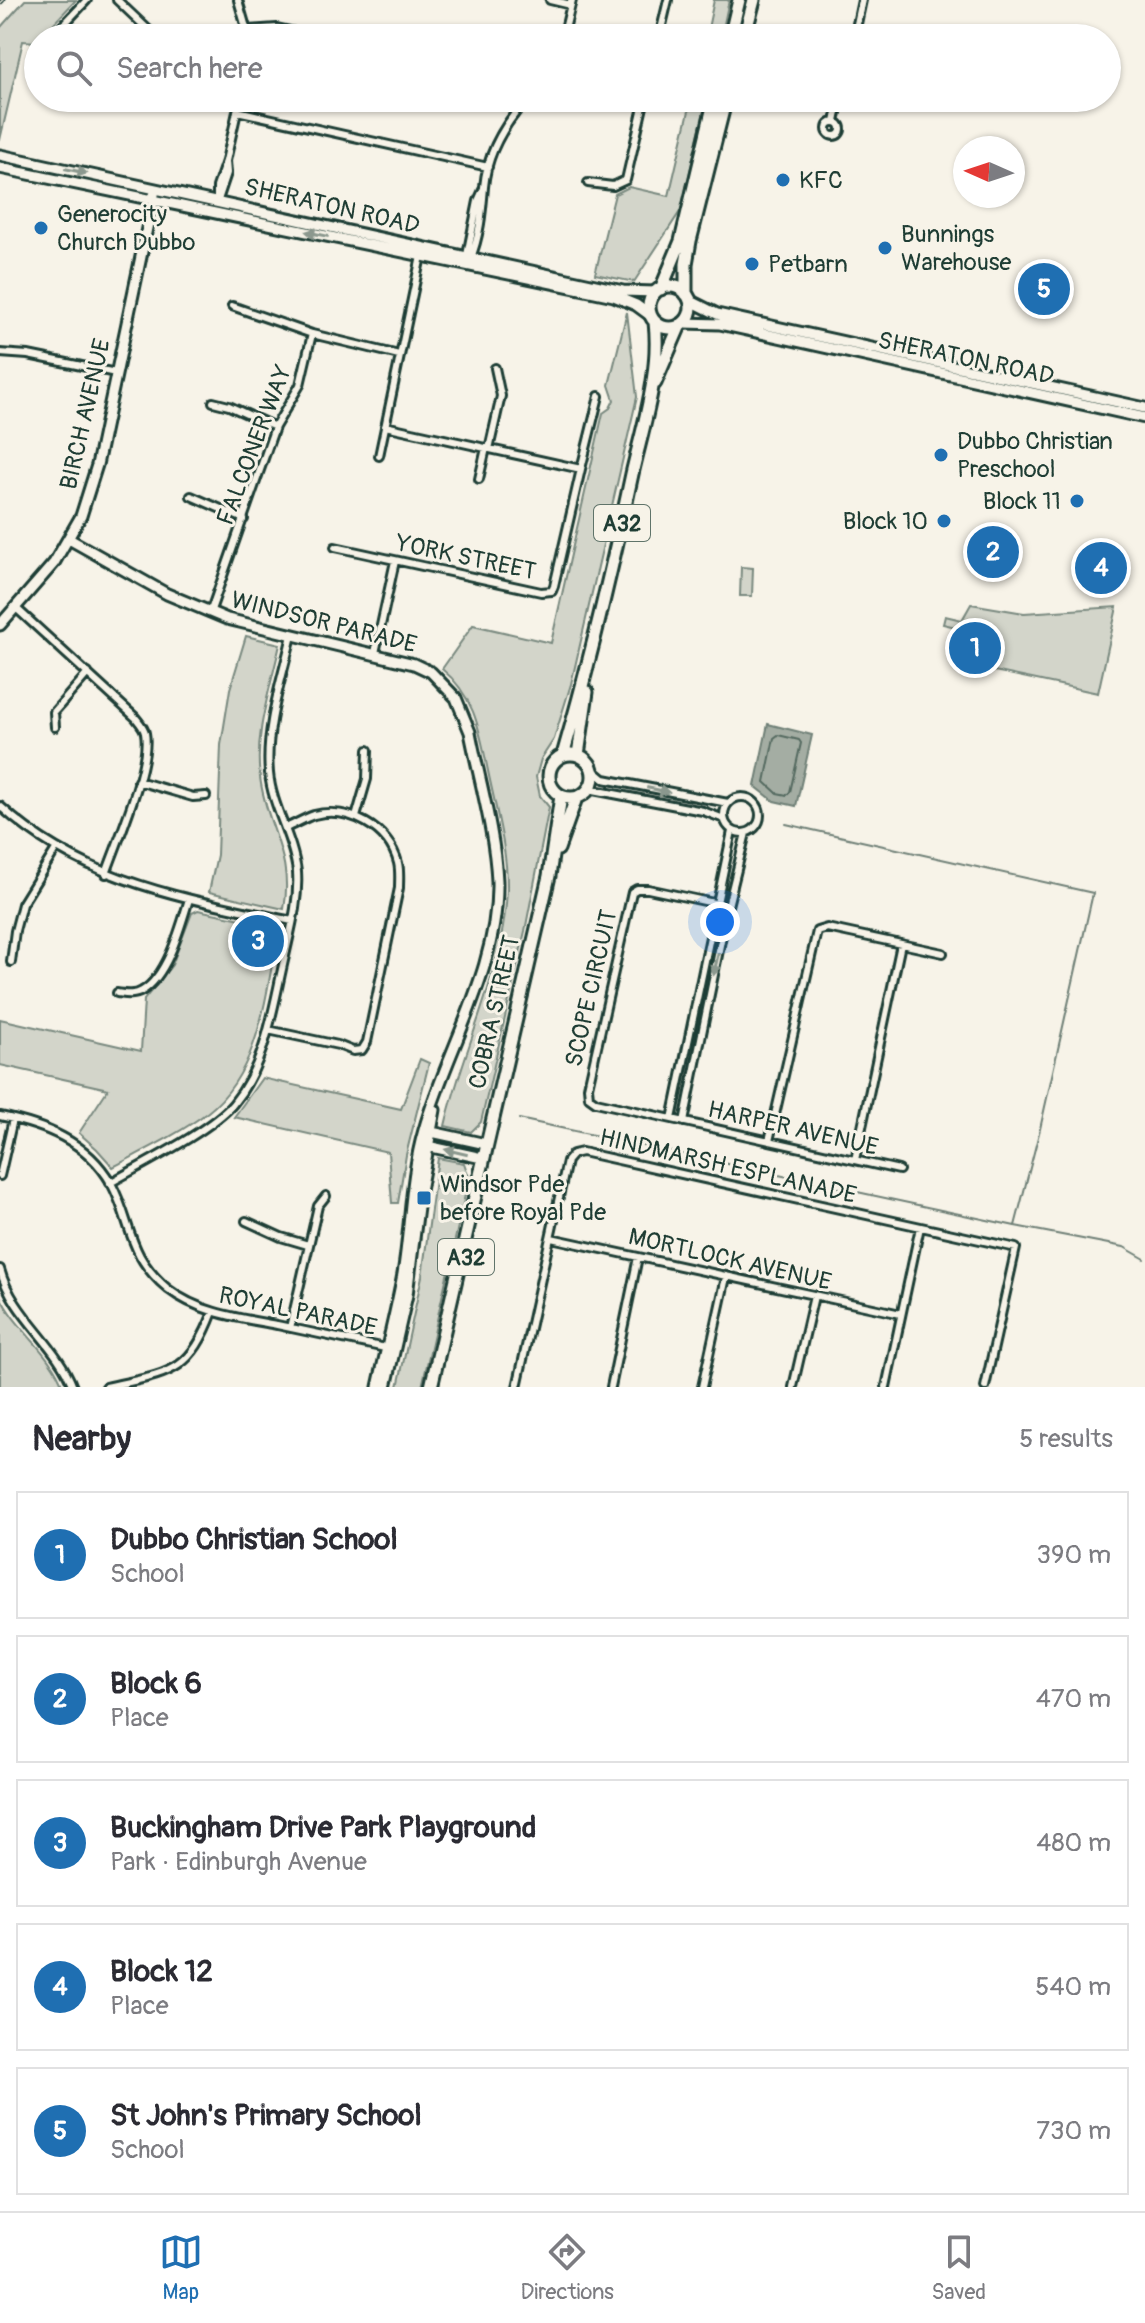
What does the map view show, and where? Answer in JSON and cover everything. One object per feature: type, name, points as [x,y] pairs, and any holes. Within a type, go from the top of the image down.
[{"type":"highway","points":[[733,24],[739,0]]},
{"type":"highway","points":[[748,24],[754,1]]},
{"type":"highway","name":"A32","points":[[561,796],[551,786],[549,779],[552,764],[563,755],[595,644],[648,403],[656,337],[649,303],[681,241],[712,112]]},
{"type":"highway","name":"A32","points":[[648,403],[682,324],[690,313],[686,264],[722,112]]},
{"type":"highway","points":[[658,290],[674,287],[687,297]]},
{"type":"highway","points":[[653,319],[664,327],[682,324]]},
{"type":"highway","name":"A32","points":[[578,755],[595,644]]},
{"type":"highway","points":[[561,796],[576,798],[588,789],[593,776],[584,758],[563,755]]},
{"type":"highway","name":"COBRA STREET","points":[[434,1387],[482,1158],[549,876],[561,796]]},
{"type":"highway","name":"COBRA STREET","points":[[549,876],[576,798]]},
{"type":"street","points":[[64,24],[87,0]]},
{"type":"street","points":[[117,0],[142,24]]},
{"type":"street","points":[[238,0],[245,24]]},
{"type":"street","points":[[550,0],[572,3],[567,24]]},
{"type":"street","points":[[662,24],[668,0]]},
{"type":"street","points":[[857,24],[862,0]]},
{"type":"street","points":[[215,212],[227,173],[226,161],[237,112]]},
{"type":"street","points":[[241,112],[488,167]]},
{"type":"street","points":[[468,260],[478,201],[488,167],[504,126],[516,112]]},
{"type":"street","points":[[588,183],[613,186],[626,180],[642,112]]},
{"type":"street","points":[[835,122],[837,112]]},
{"type":"street","name":"SHERATON ROAD","points":[[0,155],[156,187],[422,251]]},
{"type":"street","name":"SHERATON ROAD","points":[[0,168],[631,292],[658,290]]},
{"type":"street","name":"BIRCH AVENUE","points":[[0,625],[54,563],[69,539],[90,491],[156,187]]},
{"type":"street","points":[[379,456],[422,251]]},
{"type":"street","name":"SHERATON ROAD","points":[[468,260],[614,296],[636,305],[653,319]]},
{"type":"street","name":"SHERATON ROAD","points":[[687,297],[717,314],[788,335],[1145,418]]},
{"type":"street","points":[[232,306],[312,334],[399,355]]},
{"type":"street","name":"SHERATON ROAD","points":[[682,324],[715,323],[788,335],[1145,408]]},
{"type":"street","name":"FALCONER WAY","points":[[210,613],[275,427],[300,385],[312,334]]},
{"type":"street","points":[[0,353],[28,355],[116,373]]},
{"type":"street","points":[[479,479],[501,396],[495,368]]},
{"type":"street","points":[[385,426],[581,469],[599,396]]},
{"type":"street","points":[[213,402],[275,427]]},
{"type":"street","name":"YORK STREET","points":[[335,547],[541,592],[552,591],[581,469]]},
{"type":"street","points":[[191,496],[244,519]]},
{"type":"street","name":"WINDSOR PARADE","points":[[69,539],[167,594],[210,613],[251,627],[375,653],[431,672],[456,698],[470,732],[495,858],[496,903],[486,956],[471,1005],[437,1091],[425,1145],[409,1285],[378,1387]]},
{"type":"street","points":[[375,653],[395,561]]},
{"type":"street","points":[[16,608],[135,717],[145,730],[145,748],[138,781],[106,874]]},
{"type":"street","points":[[110,1183],[212,1122],[231,1106],[248,1083],[268,1030],[297,897],[297,874],[286,828],[273,793],[269,750],[292,635]]},
{"type":"street","points":[[55,727],[54,712],[88,673]]},
{"type":"street","points":[[356,817],[367,779],[368,750]]},
{"type":"street","points":[[592,769],[604,779],[728,803],[741,796],[751,798],[758,805],[761,815],[758,825],[746,833],[732,831]]},
{"type":"street","points":[[138,781],[193,797],[206,796]]},
{"type":"street","points":[[588,789],[703,811],[724,819],[732,831],[678,1120]]},
{"type":"street","points":[[724,819],[728,803]]},
{"type":"street","points":[[0,806],[56,849],[106,874],[189,899],[292,921]]},
{"type":"street","points":[[268,1030],[353,1051],[362,1050],[367,1042],[399,888],[398,863],[391,846],[370,824],[356,817],[335,814],[315,815],[286,828]]},
{"type":"street","points":[[678,1120],[746,833]]},
{"type":"street","points":[[11,962],[22,904],[56,849]]},
{"type":"street","name":"SCOPE CIRCUIT","points":[[678,1120],[596,1102],[589,1097],[588,1087],[632,892],[648,889],[728,906]]},
{"type":"street","points":[[117,993],[130,995],[142,991],[154,980],[171,952],[189,899]]},
{"type":"street","points":[[769,1141],[817,931],[827,928],[943,953]]},
{"type":"street","points":[[855,1160],[901,944]]},
{"type":"street","name":"ROYAL PARADE","points":[[0,1116],[48,1128],[76,1144],[89,1156],[110,1183],[128,1233],[145,1264],[181,1298],[213,1312],[390,1349]]},
{"type":"street","points":[[0,1176],[13,1119]]},
{"type":"street","name":"HARPER AVENUE","points":[[678,1120],[899,1170]]},
{"type":"street","points":[[428,1131],[486,1144]]},
{"type":"street","points":[[425,1145],[482,1158]]},
{"type":"street","name":"HINDMARSH ESPLANADE","points":[[517,1387],[567,1161],[573,1154],[582,1152],[1016,1248],[985,1387]]},
{"type":"street","points":[[290,1328],[318,1206],[326,1196]]},
{"type":"street","points":[[246,1221],[308,1245]]},
{"type":"street","points":[[886,1387],[920,1227]]},
{"type":"street","name":"MORTLOCK AVENUE","points":[[551,1238],[901,1314]]},
{"type":"street","points":[[611,1387],[638,1257]]},
{"type":"street","points":[[0,1269],[16,1308],[55,1354],[73,1387]]},
{"type":"street","points":[[702,1387],[726,1277]]},
{"type":"street","points":[[793,1387],[814,1296]]},
{"type":"street","points":[[106,1387],[159,1375],[175,1368],[193,1354],[213,1312]]},
{"type":"street","name":"WINDSOR PARADE","points":[[386,1387],[390,1349]]},
{"type":"shaded area","points":[[25,0],[76,0],[53,24],[24,24],[24,41],[0,140],[0,28]]},
{"type":"shaded area","points":[[714,0],[729,0],[724,24],[709,24]]},
{"type":"shaded area","points":[[689,112],[704,112],[681,210],[634,282],[595,274],[615,194],[629,187],[669,196]]},
{"type":"shaded area","points":[[627,312],[637,397],[571,684],[554,739],[541,759],[536,777],[540,796],[549,807],[525,931],[481,1122],[471,1132],[445,1126],[498,951],[507,876],[501,831],[479,729],[462,691],[442,669],[473,625],[551,643],[603,413],[614,400],[609,385]]},
{"type":"shaded area","points":[[741,567],[753,568],[752,596],[740,596]]},
{"type":"shaded area","points":[[971,604],[1024,613],[1117,607],[1098,693],[952,662],[960,628],[943,624],[945,616],[962,620]]},
{"type":"shaded area","points":[[246,636],[280,644],[264,710],[259,760],[263,795],[285,872],[284,909],[209,892],[217,855],[221,745],[230,689]]},
{"type":"shaded area","points":[[198,910],[279,927],[259,1027],[240,1074],[226,1095],[208,1112],[174,1135],[113,1167],[79,1133],[108,1089],[0,1065],[0,1019],[141,1051],[144,1000],[172,965],[192,913]]},
{"type":"shaded area","points":[[420,1059],[429,1063],[406,1155],[398,1203],[392,1203],[388,1152],[234,1117],[262,1078],[401,1109]]},
{"type":"shaded area","points":[[438,1158],[464,1163],[469,1177],[422,1387],[398,1387],[422,1276]]},
{"type":"shaded area","points":[[0,1296],[58,1374],[63,1387],[0,1387]]},
{"type":"water","points":[[768,724],[812,735],[796,806],[774,801],[755,786]]},
{"type":"waterway","points":[[786,824],[1093,893],[1015,1226]]},
{"type":"waterway","points":[[519,1119],[1124,1247],[1145,1259]]},
{"type":"railway","points":[[0,3],[3,0]]},
{"type":"place","name":"KFC","points":[[783,180]]},
{"type":"place","name":"Generocity Church Dubbo","points":[[41,228]]},
{"type":"place","name":"Bunnings Warehouse","points":[[885,248]]},
{"type":"place","name":"Petbarn","points":[[752,264]]},
{"type":"place","name":"St John's Primary School","points":[[1044,289]]},
{"type":"place","name":"Dubbo Christian Preschool","points":[[941,455]]},
{"type":"place","name":"Block 11","points":[[1077,501]]},
{"type":"place","name":"Block 10","points":[[944,521]]},
{"type":"place","name":"Block 6","points":[[993,552]]},
{"type":"place","name":"Block 12","points":[[1101,568]]},
{"type":"place","name":"Dubbo Christian School","points":[[975,648]]},
{"type":"place","name":"Buckingham Drive Park Playground","points":[[258,941]]},
{"type":"place","name":"Windsor Pde before Royal Pde","points":[[424,1198]]}]
